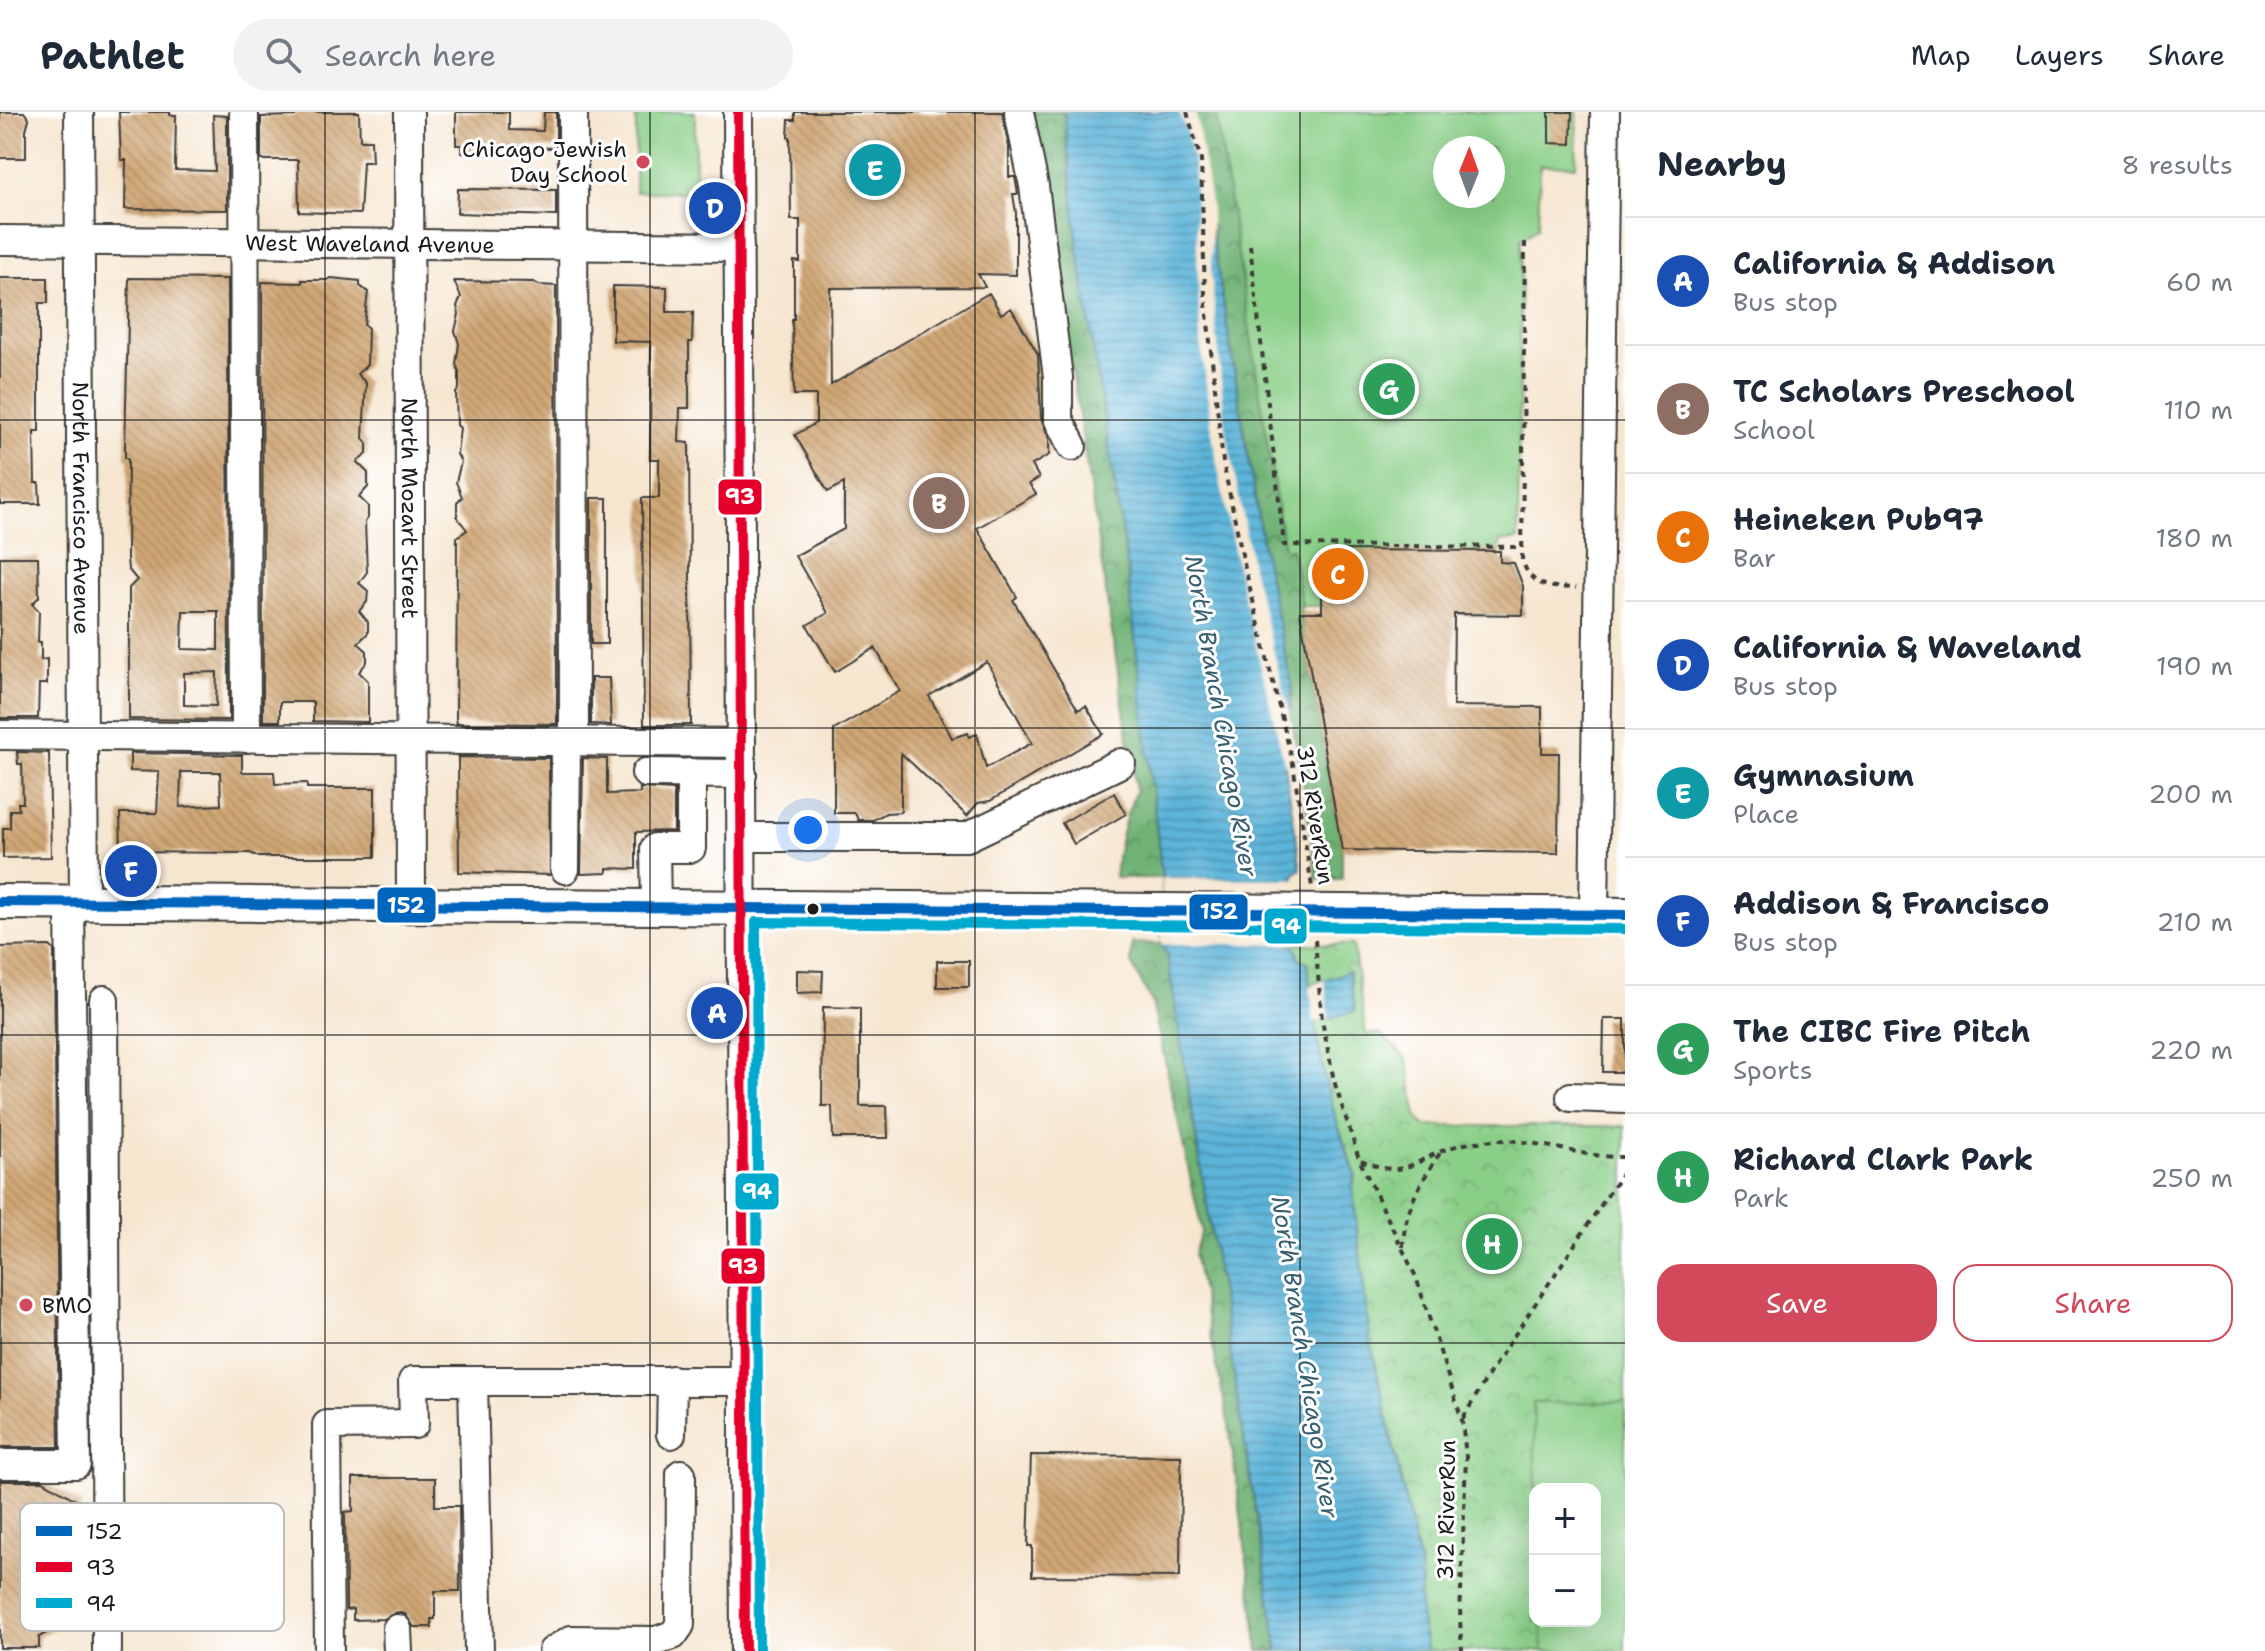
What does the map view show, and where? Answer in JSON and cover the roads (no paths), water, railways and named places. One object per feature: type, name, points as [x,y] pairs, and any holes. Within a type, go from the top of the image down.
[{"type":"main road","points":[[0,902],[1161,911],[1328,922],[1609,914]]},
{"type":"street","name":"North Francisco Avenue","points":[[0,1464],[76,1464],[77,902],[83,736],[79,112]]},
{"type":"street","points":[[244,112],[246,738]]},
{"type":"street","name":"North Mozart Street","points":[[409,112],[411,905]]},
{"type":"street","points":[[565,869],[570,741],[573,112]]},
{"type":"street","points":[[738,112],[745,1651]]},
{"type":"street","points":[[1019,112],[1034,186],[1058,377],[1058,418],[1072,446]]},
{"type":"street","points":[[1605,112],[1609,914]]},
{"type":"street","name":"West Waveland Avenue","points":[[0,240],[739,247]]},
{"type":"street","points":[[0,735],[741,743]]},
{"type":"street","points":[[742,837],[967,837],[1121,763]]},
{"type":"street","points":[[646,773],[742,774]]},
{"type":"street","points":[[656,908],[655,848],[691,848],[691,773]]},
{"type":"street","points":[[104,1000],[106,1503]]},
{"type":"street","points":[[1571,1097],[1625,1099]]},
{"type":"street","points":[[671,1434],[672,1380]]},
{"type":"street","points":[[329,1651],[327,1425],[414,1424],[413,1381],[744,1381]]},
{"type":"street","points":[[473,1381],[479,1651]]},
{"type":"street","points":[[553,1651],[571,1640],[656,1641],[673,1635],[680,1625],[681,1474]]},
{"type":"street","points":[[107,1631],[107,1651]]},
{"type":"water","name":"North Branch Chicago River","points":[[1064,112],[1192,112],[1265,559],[1292,687],[1285,765],[1301,869],[1290,880],[1291,945],[1294,944],[1299,959],[1308,962],[1310,985],[1349,971],[1355,1011],[1315,1022],[1331,1100],[1356,1175],[1352,1185],[1370,1340],[1421,1571],[1420,1616],[1427,1651],[1278,1651],[1167,955],[1161,944],[1162,878],[1127,565],[1078,248]]},
{"type":"place","name":"Chicago Jewish Day School","points":[[643,162]]},
{"type":"place","name":"Gymnasium","points":[[875,170]]},
{"type":"place","name":"California & Waveland","points":[[715,208]]},
{"type":"place","name":"The CIBC Fire Pitch","points":[[1389,389]]},
{"type":"place","name":"TC Scholars Preschool","points":[[939,503]]},
{"type":"place","name":"Heineken Pub97","points":[[1338,574]]},
{"type":"place","name":"Addison & Francisco","points":[[131,871]]},
{"type":"place","name":"California & Addison","points":[[717,1013]]},
{"type":"place","name":"Richard Clark Park","points":[[1492,1244]]},
{"type":"place","name":"BMO","points":[[26,1305]]}]
